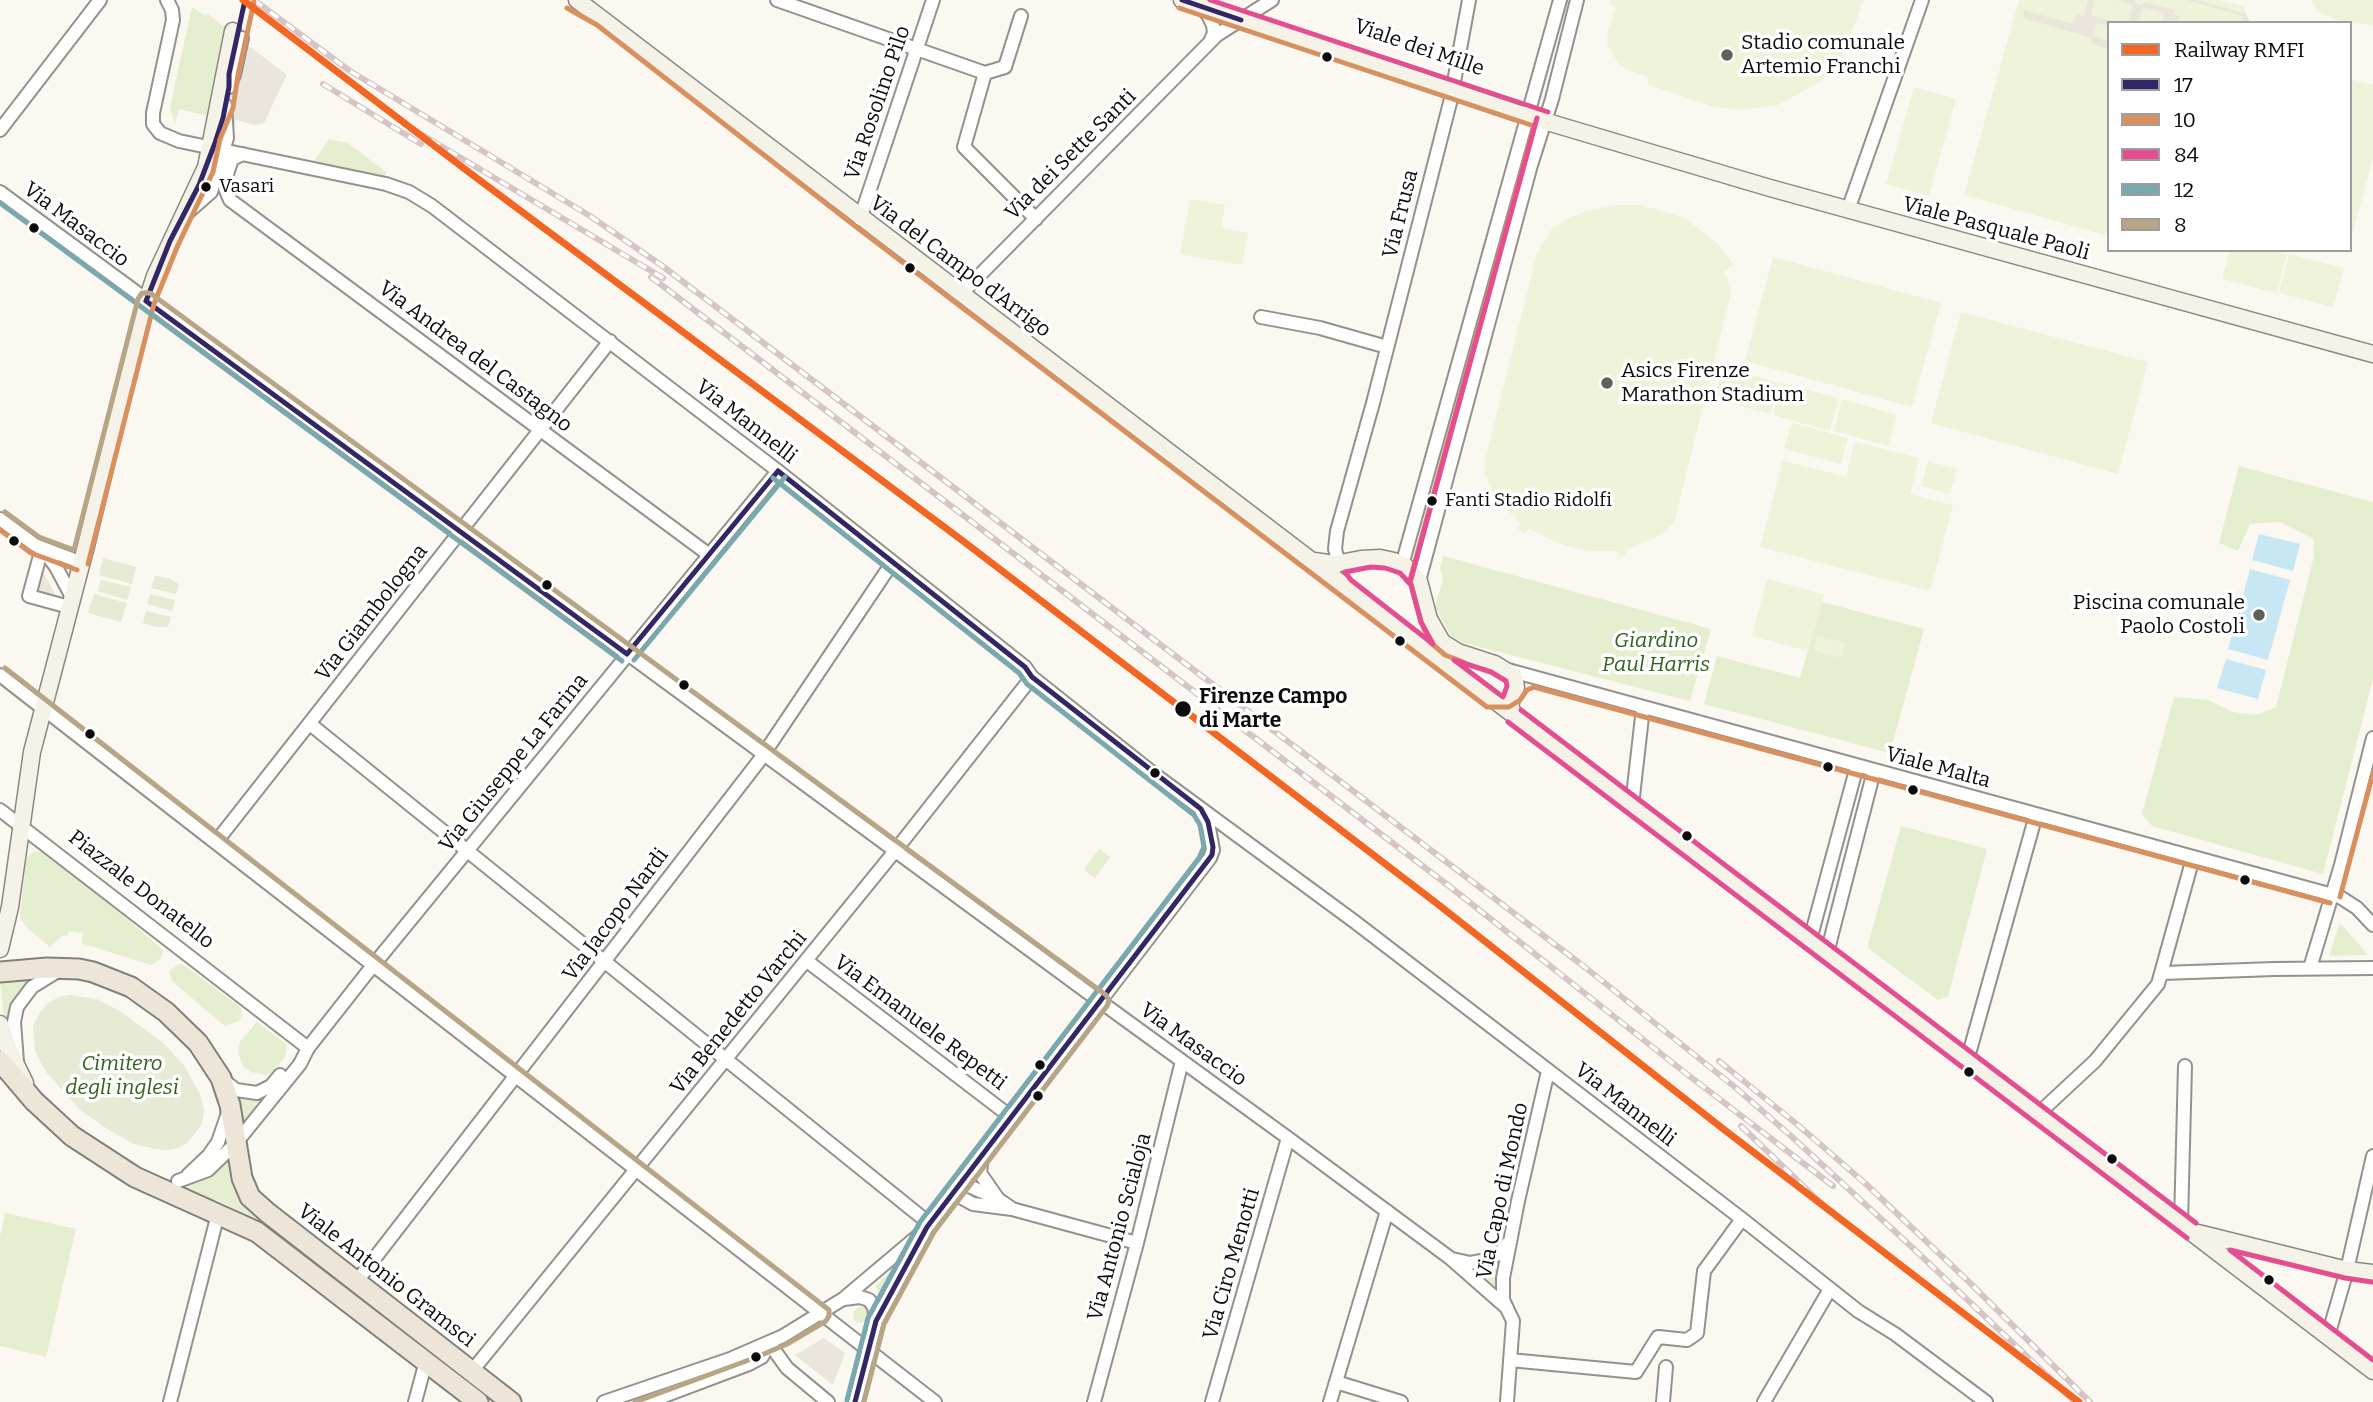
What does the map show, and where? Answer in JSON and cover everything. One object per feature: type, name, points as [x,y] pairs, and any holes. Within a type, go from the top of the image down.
[{"type":"main road","points":[[0,972],[79,969],[122,982],[148,998],[198,1043],[221,1078],[230,1105],[236,1143]]},
{"type":"main road","points":[[9,1064],[34,1101],[72,1136],[113,1164],[155,1187],[218,1214]]},
{"type":"main road","name":"Viale Antonio Gramsci","points":[[236,1143],[242,1178],[247,1191],[259,1205],[511,1402]]},
{"type":"main road","name":"Viale Antonio Gramsci","points":[[218,1214],[268,1240],[478,1402]]},
{"type":"street","points":[[0,130],[100,0]]},
{"type":"street","name":"Via Mannelli","points":[[167,0],[173,10],[173,20],[153,113],[153,124],[160,133],[172,139],[214,144],[243,154],[386,184],[409,192],[432,206],[778,471],[1025,667],[1032,677],[1200,808],[1339,910],[1830,1289],[1986,1402]]},
{"type":"street","points":[[777,0],[985,74],[1005,67],[1021,16]]},
{"type":"street","name":"Via Rosolino Pilo","points":[[860,219],[933,0]]},
{"type":"street","name":"Viale dei Mille","points":[[1182,0],[1205,3],[1537,118],[1770,188]]},
{"type":"street","name":"Via dei Sette Santi","points":[[961,294],[1208,44],[1225,29],[1272,0]]},
{"type":"street","name":"Via Frusa","points":[[1345,586],[1335,573],[1335,567],[1339,564],[1335,549],[1336,531],[1387,347],[1453,87],[1469,0]]},
{"type":"street","points":[[1419,582],[1473,381],[1537,118],[1560,0]]},
{"type":"street","points":[[1402,565],[1456,377],[1577,0]]},
{"type":"street","points":[[1848,210],[1922,0]]},
{"type":"street","name":"Via del Campo d'Arrigo","points":[[578,1],[1491,699]]},
{"type":"street","points":[[1205,3],[1213,29],[1213,36],[1208,44]]},
{"type":"street","points":[[183,216],[211,192],[214,144],[238,34]]},
{"type":"street","points":[[0,949],[22,826],[28,770],[146,301],[158,267],[214,144],[229,87],[229,74],[238,34]]},
{"type":"street","points":[[985,74],[964,147],[1036,219]]},
{"type":"street","points":[[214,144],[227,129],[225,105]]},
{"type":"street","name":"Via Andrea del Castagno","points":[[243,154],[232,159],[226,177],[225,188],[230,200],[708,554]]},
{"type":"street","name":"Viale Pasquale Paoli","points":[[1770,188],[2373,354]]},
{"type":"street","name":"Via Masaccio","points":[[0,192],[1387,1211],[1450,1258],[1507,1308]]},
{"type":"street","points":[[1261,317],[1320,328],[1387,347]]},
{"type":"street","name":"Via Giambologna","points":[[216,842],[610,341]]},
{"type":"street","points":[[1456,377],[1473,381]]},
{"type":"street","name":"Via Giuseppe La Farina","points":[[308,1048],[778,471]]},
{"type":"street","points":[[1418,514],[1435,519]]},
{"type":"street","points":[[0,519],[42,548],[80,562]]},
{"type":"street","points":[[42,548],[56,566],[70,602]]},
{"type":"street","points":[[42,548],[29,596],[70,602]]},
{"type":"street","points":[[1311,561],[1339,564],[1370,558],[1387,559],[1413,572],[1419,582],[1429,619],[1442,642],[1458,652],[1506,669],[1515,678],[1515,691],[1510,705],[1514,716]]},
{"type":"street","name":"Via Jacopo Nardi","points":[[357,1281],[764,754],[892,564]]},
{"type":"street","name":"Viale Malta","points":[[1506,669],[2340,897],[2353,905],[2373,925]]},
{"type":"street","points":[[0,675],[935,1402]]},
{"type":"street","name":"Via Benedetto Varchi","points":[[472,1371],[807,961],[1032,677]]},
{"type":"street","points":[[1491,699],[1503,700],[1524,680],[1533,678]]},
{"type":"street","points":[[1491,699],[2373,1371]]},
{"type":"street","points":[[1632,805],[1643,708]]},
{"type":"street","points":[[310,724],[605,960],[928,1226]]},
{"type":"street","points":[[2310,968],[2373,738]]},
{"type":"street","points":[[1810,940],[1857,766]]},
{"type":"street","points":[[1827,953],[1874,771]]},
{"type":"street","points":[[855,1402],[876,1321],[928,1226],[1212,855],[1208,820],[1200,808]]},
{"type":"street","name":"Piazzale Donatello","points":[[0,810],[308,1048]]},
{"type":"street","points":[[1968,1061],[2036,815]]},
{"type":"street","points":[[1213,847],[1221,838],[1231,835],[1240,837]]},
{"type":"street","points":[[2038,1114],[2095,1061],[2152,993],[2163,973],[2193,858]]},
{"type":"street","name":"Via Emanuele Repetti","points":[[807,961],[1011,1116]]},
{"type":"street","points":[[9,1064],[17,1007],[32,987],[46,976],[64,968]]},
{"type":"street","points":[[2163,973],[2373,968]]},
{"type":"street","points":[[0,1024],[9,1064]]},
{"type":"street","points":[[221,1078],[236,1090],[261,1092],[271,1086],[293,1059],[308,1048]]},
{"type":"street","points":[[155,1187],[208,1170],[236,1143],[300,1064],[308,1048]]},
{"type":"street","name":"Via Antonio Scialoja","points":[[1094,1402],[1182,1061]]},
{"type":"street","points":[[2185,1066],[2187,1227]]},
{"type":"street","name":"Via Capo di Mondo","points":[[1507,1402],[1513,1321],[1503,1300],[1502,1286],[1548,1070]]},
{"type":"street","points":[[178,1181],[196,1168],[213,1150],[221,1135],[230,1105]]},
{"type":"street","name":"Via Ciro Menotti","points":[[1212,1402],[1288,1138]]},
{"type":"street","points":[[982,1156],[980,1174],[998,1199]]},
{"type":"street","points":[[2328,1336],[2347,1269],[2373,1156]]},
{"type":"street","points":[[955,1190],[969,1186],[998,1199],[1012,1209]]},
{"type":"street","points":[[955,1190],[973,1204],[1012,1209],[1137,1243]]},
{"type":"street","points":[[1330,1402],[1387,1211]]},
{"type":"street","points":[[170,1402],[218,1214]]},
{"type":"street","points":[[1510,1360],[1636,1372],[1658,1337],[1687,1340],[1697,1333],[1704,1271],[1742,1219]]},
{"type":"street","points":[[611,1400],[769,1343],[843,1299],[928,1226]]},
{"type":"street","points":[[2187,1227],[2347,1269],[2373,1273]]},
{"type":"street","points":[[1450,1258],[1470,1263],[1487,1260],[1502,1251],[1511,1237]]},
{"type":"street","points":[[1764,1402],[1830,1289]]},
{"type":"street","points":[[843,1299],[856,1297],[869,1300],[874,1307],[876,1321]]},
{"type":"street","points":[[648,1402],[760,1359],[769,1343]]},
{"type":"street","points":[[769,1343],[787,1368],[828,1402]]},
{"type":"street","points":[[415,1402],[426,1361]]},
{"type":"street","points":[[1663,1402],[1666,1367]]},
{"type":"street","points":[[1336,1382],[1401,1402]]},
{"type":"green space","name":"Stadio comunale Artemio Franchi","points":[[1611,0],[1864,0],[1842,56],[1820,82],[1778,105],[1740,110],[1714,107],[1647,84],[1649,77],[1628,70],[1618,63],[1607,43],[1616,7],[1609,4]]},
{"type":"green space","points":[[2019,0],[2220,0],[2243,6],[2249,21],[2107,21],[2107,235],[1964,195]]},
{"type":"green space","points":[[2311,0],[2373,0],[2373,25],[2341,21],[2325,16]]},
{"type":"green space","points":[[192,7],[206,16],[207,13],[229,31],[208,116],[179,109],[175,124],[170,107]]},
{"type":"green space","points":[[2352,80],[2373,85],[2373,158],[2352,236]]},
{"type":"green space","points":[[1914,87],[1956,99],[1929,196],[1886,184]]},
{"type":"green space","points":[[329,139],[348,143],[386,172],[385,176],[314,161]]},
{"type":"green space","points":[[1190,199],[1225,205],[1221,228],[1248,233],[1242,265],[1180,254]]},
{"type":"green space","name":"Asics Firenze Marathon Stadium","points":[[1617,205],[1641,205],[1685,218],[1718,244],[1734,265],[1724,271],[1731,293],[1674,523],[1661,535],[1626,550],[1627,556],[1618,557],[1617,551],[1589,551],[1571,547],[1529,529],[1525,534],[1518,529],[1521,524],[1495,497],[1485,474],[1485,461],[1538,250],[1552,229],[1569,218],[1586,211]]},
{"type":"green space","points":[[2229,252],[2287,254],[2277,293],[2222,279]]},
{"type":"green space","points":[[2289,254],[2344,268],[2333,307],[2279,293]]},
{"type":"green space","points":[[1773,257],[1941,303],[1912,407],[1745,361]]},
{"type":"green space","points":[[1961,312],[2148,362],[2118,474],[1931,423]]},
{"type":"green space","points":[[1723,367],[1779,383],[1770,414],[1714,399]]},
{"type":"green space","points":[[1782,383],[1839,398],[1830,431],[1773,415]]},
{"type":"green space","points":[[1842,399],[1897,415],[1888,446],[1834,431]]},
{"type":"green space","points":[[1792,423],[1848,438],[1841,464],[1784,449]]},
{"type":"green space","points":[[1855,442],[1919,458],[1910,494],[1953,505],[1930,591],[1760,547],[1783,461],[1867,482],[1846,476]]},
{"type":"green space","points":[[1928,461],[1957,469],[1950,494],[1921,486]]},
{"type":"green space","points":[[2239,466],[2373,502],[2373,679],[2323,874],[2152,826],[2142,814],[2174,697],[2208,700],[2233,712],[2256,715],[2276,707],[2314,556],[2313,538],[2279,522],[2250,524],[2238,551],[2219,543]]},
{"type":"green space","name":"Giardino Paul Harris","points":[[1443,556],[1711,629],[1690,701],[1464,643],[1450,635],[1435,606],[1443,579],[1440,568]]},
{"type":"green space","points":[[103,558],[136,567],[132,584],[99,575]]},
{"type":"green space","points":[[155,576],[168,578],[179,584],[176,594],[151,588]]},
{"type":"green space","points":[[1767,579],[1824,594],[1808,651],[1752,636]]},
{"type":"green space","points":[[101,580],[131,587],[127,600],[98,591]]},
{"type":"green space","points":[[94,594],[127,603],[121,622],[88,613]]},
{"type":"green space","points":[[150,594],[175,600],[172,611],[147,604]]},
{"type":"green space","points":[[1822,602],[1924,629],[1890,753],[1704,704],[1717,656],[1800,678]]},
{"type":"green space","points":[[146,611],[171,617],[168,627],[143,623]]},
{"type":"green space","points":[[1817,635],[1845,643],[1841,658],[1813,650]]},
{"type":"green space","points":[[1901,826],[1987,849],[1948,997],[1938,1000],[1869,949],[1868,944]]},
{"type":"green space","points":[[1099,849],[1110,857],[1095,878],[1084,870]]},
{"type":"green space","points":[[33,852],[48,852],[161,948],[163,951],[160,960],[151,965],[81,943],[83,933],[69,931],[67,936],[63,935],[50,947],[28,929],[20,918],[26,858]]},
{"type":"green space","points":[[2339,925],[2342,925],[2368,955],[2329,956]]},
{"type":"green space","points":[[178,964],[184,965],[241,1008],[239,1021],[226,1026],[222,1024],[172,981],[169,971]]},
{"type":"green space","points":[[37,977],[10,1027],[5,1026],[0,982]]},
{"type":"green space","name":"Cimitero degli inglesi","points":[[70,995],[97,999],[120,1011],[162,1042],[184,1065],[200,1094],[204,1110],[202,1124],[187,1143],[167,1150],[134,1144],[80,1110],[46,1072],[35,1051],[33,1027],[48,1003]]},
{"type":"green space","points":[[257,1022],[286,1044],[287,1049],[285,1057],[267,1075],[251,1072],[243,1067],[238,1052],[240,1041]]},
{"type":"green space","points":[[268,1095],[246,1124],[243,1123],[237,1097],[256,1100]]},
{"type":"green space","points":[[230,1154],[248,1205],[263,1224],[216,1199],[214,1202],[180,1185]]},
{"type":"green space","points":[[5,1213],[76,1229],[46,1357],[0,1346],[0,1236]]},
{"type":"green space","points":[[911,1249],[884,1295],[875,1287]]},
{"type":"green space","points":[[1501,1259],[1499,1283],[1490,1288],[1463,1267],[1479,1267],[1479,1274],[1498,1268]]},
{"type":"green space","points":[[858,1307],[864,1307],[869,1315],[867,1321],[858,1323],[853,1318],[853,1312]]},
{"type":"shaded area","points":[[2088,0],[2095,0],[2091,15],[2111,21],[2107,21],[2107,26],[2097,23],[2093,36],[2107,40],[2107,48],[2091,44],[2092,38],[2023,18],[2024,10],[2073,24],[2076,14],[2084,16]]},
{"type":"shaded area","points":[[2117,0],[2134,0],[2134,3],[2142,5],[2144,2],[2175,10],[2174,14],[2180,16],[2179,21],[2162,21],[2164,13],[2143,7],[2139,21],[2129,21],[2133,5]]},
{"type":"shaded area","points":[[2187,0],[2197,0],[2246,14],[2250,21],[2242,21],[2243,16]]},
{"type":"shaded area","points":[[229,31],[287,75],[264,123],[254,125],[236,120],[230,143],[203,136]]},
{"type":"shaded area","points":[[41,568],[57,598],[36,592]]},
{"type":"shaded area","points":[[824,1338],[845,1353],[833,1385],[795,1355]]},
{"type":"water","name":"Piscina comunale Paolo Costoli","points":[[2259,534],[2300,544],[2293,571],[2252,560]]},
{"type":"water","name":"Piscina comunale Paolo Costoli","points":[[2250,569],[2290,580],[2268,660],[2228,649]]},
{"type":"water","name":"Piscina comunale Paolo Costoli","points":[[2226,659],[2266,670],[2258,699],[2217,688]]},
{"type":"railway","points":[[254,0],[350,71],[590,216],[661,265],[1586,968],[1736,1088],[1791,1136],[2075,1402]]},
{"type":"railway","points":[[323,84],[421,144]]},
{"type":"railway","points":[[414,130],[663,278]]},
{"type":"railway","points":[[651,277],[1449,886],[1833,1186]]},
{"type":"railway","points":[[1719,1061],[1866,1184],[2090,1402]]},
{"type":"railway","points":[[1741,1126],[1829,1211]]},
{"type":"rail line","name":"RMFI","points":[[243,0],[963,541],[1435,902],[1722,1128],[2079,1402]]},
{"type":"transit line","name":"17","points":[[146,301],[170,241],[199,185],[215,143],[223,118],[229,74],[245,0]]},
{"type":"transit line","name":"17","points":[[1182,0],[1241,20]]},
{"type":"transit line","name":"84","points":[[1210,0],[1548,112]]},
{"type":"transit line","name":"10","points":[[88,564],[154,304],[178,245],[213,172],[220,139],[233,108],[254,2]]},
{"type":"transit line","name":"10","points":[[567,8],[597,25],[855,226],[1487,707],[1509,707],[1534,687],[2330,903]]},
{"type":"transit line","name":"10","points":[[1179,8],[1534,126],[1410,580],[1421,622],[1430,642],[1445,655],[1463,662]]},
{"type":"transit line","name":"84","points":[[1411,579],[1537,118]]},
{"type":"transit line","name":"12","points":[[0,203],[622,661]]},
{"type":"transit line","name":"8","points":[[5,512],[39,537],[74,550],[138,299],[142,293],[150,293],[1106,995],[1109,1001],[1107,1006],[934,1232],[884,1324],[864,1402]]},
{"type":"transit line","name":"17","points":[[146,301],[627,654]]},
{"type":"transit line","name":"17","points":[[778,471],[1025,667],[1032,677],[1201,809],[1208,822],[1213,847],[1212,855],[1206,863],[927,1227],[876,1321],[855,1402]]},
{"type":"transit line","name":"17","points":[[627,654],[778,471]]},
{"type":"transit line","name":"12","points":[[634,660],[785,477]]},
{"type":"transit line","name":"12","points":[[773,478],[1194,815],[1200,825],[1204,847],[1199,858],[920,1222],[868,1318],[847,1400]]},
{"type":"transit line","name":"10","points":[[0,530],[31,553],[77,570]]},
{"type":"transit line","name":"84","points":[[1371,567],[1400,573],[1411,585],[1421,622],[1433,644],[1351,580],[1345,572],[1371,567]]},
{"type":"transit line","name":"84","points":[[1454,660],[1491,672],[1506,681],[1503,697],[1454,660]]},
{"type":"transit line","name":"8","points":[[5,668],[829,1310],[826,1321],[787,1344],[635,1402]]},
{"type":"transit line","name":"84","points":[[1521,710],[2196,1223]]},
{"type":"transit line","name":"84","points":[[1508,722],[2187,1238]]},
{"type":"transit line","name":"10","points":[[2340,897],[2373,773]]},
{"type":"transit line","name":"84","points":[[2372,1282],[2230,1250],[2373,1360]]},
{"type":"place","name":"Stadio comunale Artemio Franchi","points":[[1727,55]]},
{"type":"place","name":"Vasari","points":[[206,187]]},
{"type":"place","name":"Asics Firenze Marathon Stadium","points":[[1607,383]]},
{"type":"place","name":"Fanti Stadio Ridolfi","points":[[1432,501]]},
{"type":"place","name":"Piscina comunale Paolo Costoli","points":[[2259,615]]},
{"type":"place","name":"Firenze Campo di Marte","points":[[1183,709]]}]
